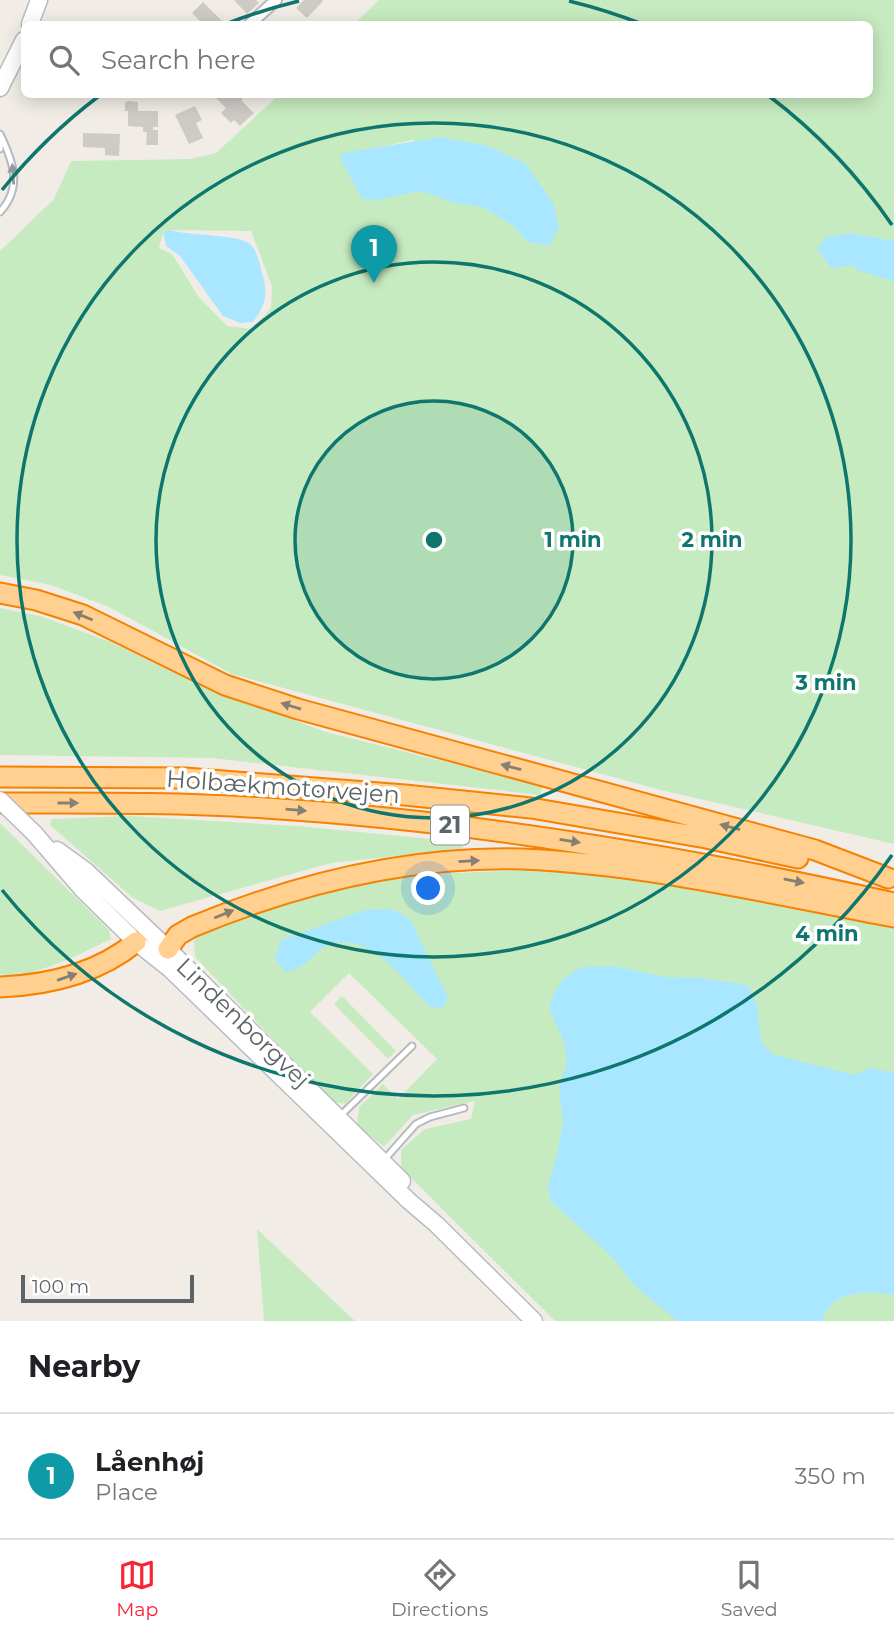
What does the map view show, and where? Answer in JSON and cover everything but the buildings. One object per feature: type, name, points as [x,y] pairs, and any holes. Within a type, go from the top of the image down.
[{"type":"highway","points":[[0,593],[36,600],[83,615],[225,685],[286,705],[815,850],[891,879]]},
{"type":"highway","name":"Holbækmotorvejen","points":[[0,778],[185,778],[531,808],[706,838],[891,879]]},
{"type":"highway","name":"Holbækmotorvejen","points":[[0,802],[265,808],[398,819],[542,836],[803,882],[894,903]]},
{"type":"highway","points":[[0,987],[57,981],[111,959],[153,937],[282,894],[341,878],[409,866],[482,860],[534,860],[658,873],[894,917]]},
{"type":"main road","points":[[31,21],[39,0]]},
{"type":"main road","points":[[0,88],[21,46]]},
{"type":"main road","name":"Lindenborgvej","points":[[0,802],[36,835],[86,871],[534,1321]]},
{"type":"main road","name":"Lindenborgvej","points":[[36,835],[83,890],[153,937],[170,969],[335,1121]]},
{"type":"street","points":[[253,21],[276,0]]},
{"type":"lane","points":[[0,133],[0,149]]},
{"type":"lane","points":[[0,133],[15,172],[14,188],[0,212]]},
{"type":"lane","points":[[335,1121],[412,1046]]},
{"type":"lane","points":[[379,1165],[416,1124],[430,1117],[464,1108]]},
{"type":"green space","points":[[379,0],[894,0],[894,844],[661,790],[232,674],[109,607],[51,585],[0,575],[0,251],[54,199],[71,161],[190,159],[216,153],[276,98],[873,98],[873,21],[357,21]],"holes":[[[413,140],[549,246],[528,242],[512,225],[484,207],[437,197],[343,153]],[[170,230],[251,231],[272,286],[271,308],[252,329],[227,326],[198,296],[172,254],[159,248],[163,232]]]},
{"type":"green space","points":[[0,608],[40,616],[108,641],[207,688],[326,732],[543,786],[540,795],[212,758],[0,755]]},
{"type":"green space","points":[[129,816],[298,826],[463,842],[463,849],[331,863],[160,911],[133,898],[50,825],[52,819]]},
{"type":"green space","points":[[0,823],[109,930],[111,939],[42,969],[13,975],[0,974]]},
{"type":"green space","points":[[551,869],[664,883],[894,927],[894,1321],[555,1321],[401,1168],[401,1150],[425,1129],[471,1119],[475,1101],[413,1115],[384,1147],[357,1125],[359,1107],[383,1084],[398,1099],[437,1059],[349,973],[310,1012],[373,1074],[345,1104],[333,1102],[195,957],[194,940],[207,929],[252,911],[345,885],[409,875]]},
{"type":"green space","points":[[342,996],[396,1051],[388,1059],[334,1004]]},
{"type":"green space","points":[[257,1229],[355,1321],[264,1321]]},
{"type":"water","points":[[441,137],[488,146],[526,164],[553,203],[559,227],[549,246],[528,242],[512,225],[483,207],[455,203],[420,191],[377,200],[362,199],[340,158],[343,153]]},
{"type":"water","points":[[170,230],[237,239],[251,245],[258,259],[265,289],[263,306],[253,322],[240,323],[223,316],[180,256],[166,246],[163,232]]},
{"type":"water","points":[[849,233],[894,241],[894,281],[859,271],[852,265],[831,268],[817,249],[826,237]]},
{"type":"water","points":[[392,909],[410,919],[448,998],[442,1009],[429,1006],[386,960],[359,945],[345,942],[330,945],[300,967],[285,972],[275,959],[281,940],[365,910]]},
{"type":"water","points":[[613,966],[665,977],[701,978],[748,985],[757,1005],[761,1042],[772,1054],[854,1075],[870,1068],[894,1073],[894,1295],[852,1294],[834,1303],[823,1321],[678,1321],[636,1287],[612,1257],[551,1201],[548,1186],[563,1122],[559,1086],[567,1063],[565,1044],[549,1008],[561,982],[574,971],[583,967]]},
{"type":"place","name":"Låenhøj","points":[[374,283]]}]
